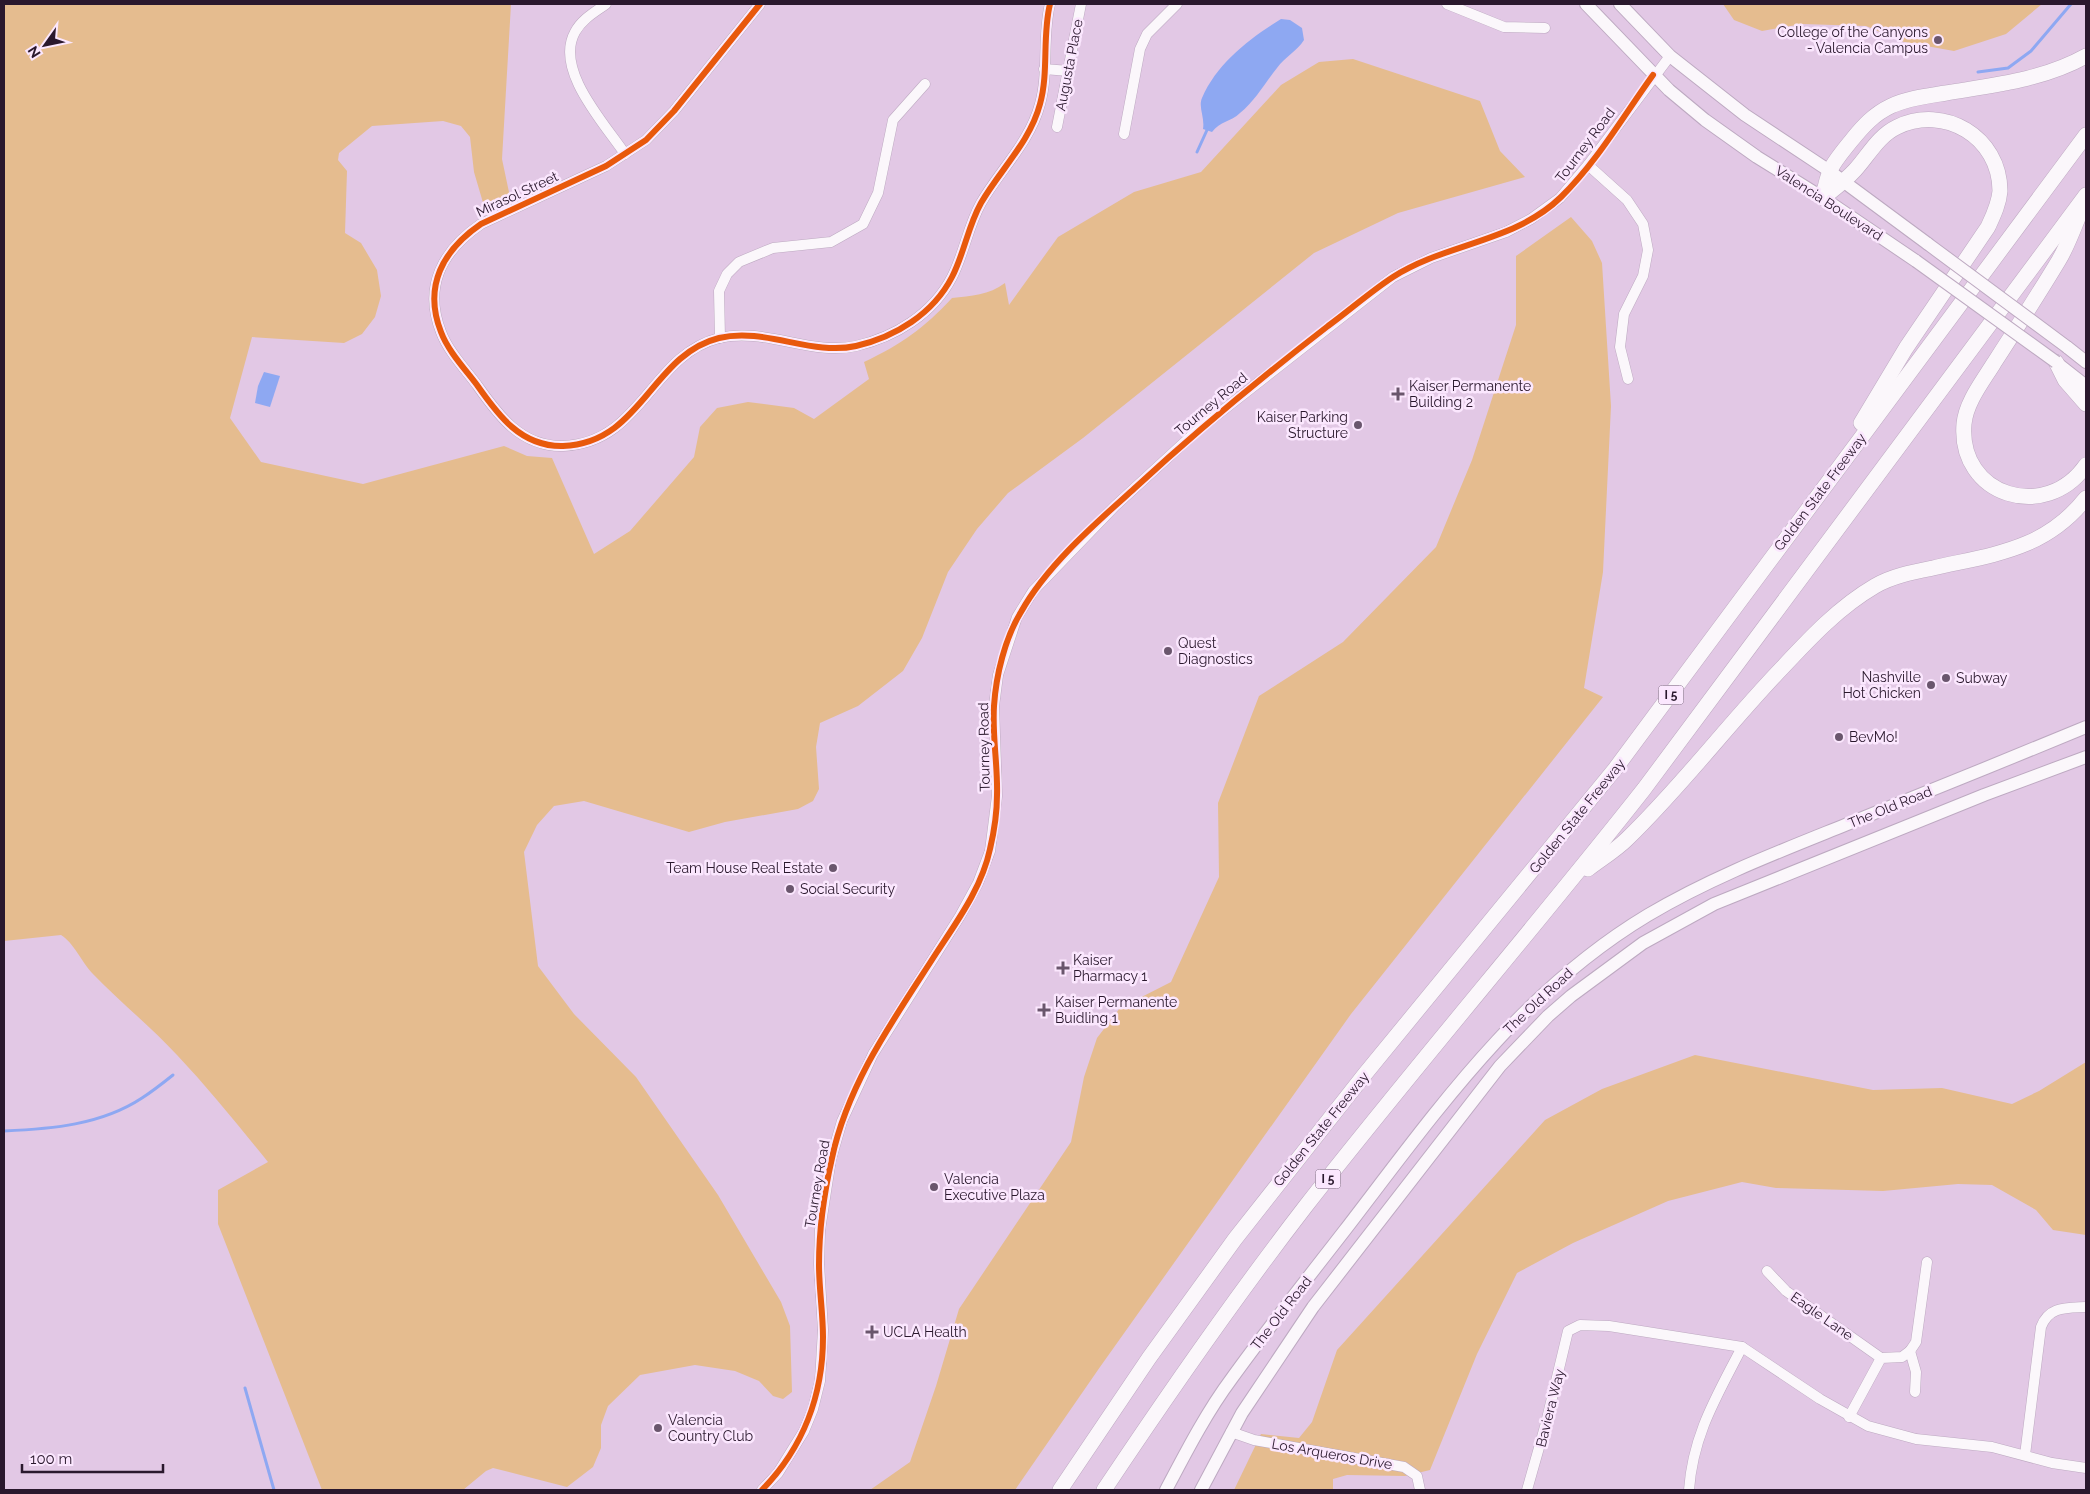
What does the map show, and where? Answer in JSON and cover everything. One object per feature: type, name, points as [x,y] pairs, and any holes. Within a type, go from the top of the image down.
[{"type":"highway","points":[[1823,198],[1828,170],[1865,123],[1892,105],[1911,99],[2021,81],[2052,72],[2086,56]]},
{"type":"highway","points":[[1819,493],[1906,348],[1988,227],[1996,210],[2000,191],[1997,170],[1986,147],[1971,133],[1952,122],[1936,118],[1916,120],[1896,127],[1874,145],[1843,182],[1823,198]]},
{"type":"highway","name":"Golden State Freeway","points":[[1060,1490],[1148,1358],[1235,1239],[1365,1074],[1594,797],[2086,135]]},
{"type":"highway","name":"I 5","points":[[1104,1490],[1221,1319],[1300,1214],[1572,882],[1801,580],[2086,195]]},
{"type":"highway","points":[[2086,201],[2060,258],[1974,395],[1964,422],[1964,436],[1967,452],[1979,475],[1998,490],[2012,496],[2039,497],[2052,494],[2073,482],[2086,466]]},
{"type":"highway","points":[[2056,362],[2065,380],[2086,404]]},
{"type":"highway","points":[[1572,882],[1626,839],[1772,677],[1820,628],[1847,605],[1876,585],[1900,576],[2028,544],[2057,528],[2086,498]]},
{"type":"main road","name":"Valencia Boulevard","points":[[1586,4],[1653,75],[1724,134],[1916,261],[2056,362],[2086,386]]},
{"type":"main road","name":"Valencia Boulevard","points":[[1620,4],[1670,56],[1745,115],[1828,170],[2086,362]]},
{"type":"main road","name":"The Old Road","points":[[1166,1490],[1196,1434],[1231,1379],[1367,1202],[1489,1047],[1518,1017],[1572,968],[1648,915],[1704,884],[2086,727]]},
{"type":"main road","name":"The Old Road","points":[[1201,1490],[1231,1432],[1267,1372],[1313,1307],[1500,1066],[1548,1016],[1597,975],[1670,926],[1740,892],[2086,756]]},
{"type":"street","points":[[606,4],[584,20],[574,33],[570,62],[573,74],[583,92],[625,154]]},
{"type":"street","name":"Mirasol Street","points":[[720,338],[704,344],[674,363],[617,428],[580,444],[560,446],[536,441],[517,432],[500,417],[441,334],[434,308],[436,285],[450,250],[465,234],[481,224],[606,166],[646,140],[674,111],[760,4]]},
{"type":"street","points":[[925,84],[893,120],[878,193],[863,224],[831,242],[773,248],[739,262],[727,274],[720,292],[720,338],[737,336],[771,338],[826,348],[854,346],[901,330],[935,302],[952,278],[980,204],[1032,127],[1041,102],[1050,4]]},
{"type":"street","name":"Augusta Place","points":[[1057,126],[1082,4]]},
{"type":"street","points":[[1124,134],[1140,49],[1147,34],[1177,4]]},
{"type":"street","points":[[1447,4],[1504,27],[1545,28]]},
{"type":"street","name":"Tourney Road","points":[[762,1490],[782,1466],[804,1431],[820,1381],[823,1330],[819,1264],[820,1230],[831,1159],[842,1122],[873,1054],[960,916],[978,884],[990,851],[997,796],[994,706],[998,675],[1017,617],[1033,591],[1115,506],[1198,429],[1393,277],[1431,258],[1506,232],[1531,219],[1560,198],[1588,165],[1653,75],[1670,56]]},
{"type":"street","points":[[1044,69],[1069,71]]},
{"type":"street","points":[[1588,165],[1627,200],[1643,224],[1648,250],[1643,276],[1624,314],[1620,347],[1628,379]]},
{"type":"street","points":[[1849,1417],[1881,1358],[1902,1357],[1910,1351],[1916,1342],[1927,1262]]},
{"type":"street","name":"Eagle Lane","points":[[1767,1271],[1786,1291],[1881,1358]]},
{"type":"street","points":[[2025,1455],[2041,1327],[2044,1318],[2050,1312],[2060,1308],[2086,1308]]},
{"type":"street","name":"Baviera Way","points":[[1527,1490],[1546,1423],[1568,1331],[1573,1327],[1620,1327],[1742,1347]]},
{"type":"street","points":[[1689,1490],[1691,1468],[1702,1427],[1742,1347],[1849,1417],[1890,1433],[1992,1447],[2052,1463],[2086,1468]]},
{"type":"street","points":[[1910,1351],[1916,1372],[1915,1392]]},
{"type":"street","name":"Los Arqueros Drive","points":[[1231,1432],[1254,1440],[1404,1467],[1418,1476],[1420,1490]]},
{"type":"shaded area","name":"Valencia Country Club","points":[[4,4],[511,4],[502,159],[510,197],[484,206],[474,172],[470,137],[461,126],[443,121],[372,126],[339,153],[338,160],[347,171],[345,233],[361,243],[377,270],[381,296],[375,317],[362,334],[344,343],[252,337],[230,418],[261,462],[363,484],[504,446],[527,456],[552,458],[594,554],[630,531],[694,457],[700,427],[717,408],[748,402],[794,408],[814,419],[869,379],[864,362],[890,349],[912,334],[952,298],[973,296],[993,290],[1005,283],[1009,305],[1058,237],[1134,192],[1201,172],[1281,85],[1319,62],[1353,59],[1480,101],[1500,151],[1525,177],[1398,213],[1314,253],[1083,438],[1008,493],[977,529],[948,572],[922,638],[903,671],[858,706],[820,723],[816,747],[819,789],[813,801],[798,809],[725,822],[689,832],[584,801],[554,806],[537,825],[524,852],[538,966],[574,1014],[636,1077],[718,1195],[781,1302],[790,1326],[792,1392],[783,1399],[773,1396],[759,1381],[735,1371],[695,1365],[640,1375],[608,1406],[601,1425],[601,1448],[593,1467],[567,1487],[493,1468],[486,1471],[463,1490],[322,1490],[218,1224],[218,1190],[268,1162],[189,1068],[167,1044],[92,973],[65,938],[61,935],[4,941]]},
{"type":"shaded area","points":[[1723,4],[2042,4],[2006,34],[1954,51],[1904,42],[1866,26],[1802,24],[1762,31],[1734,20]]},
{"type":"shaded area","points":[[1571,217],[1592,241],[1602,263],[1611,406],[1603,572],[1584,688],[1603,697],[1351,1014],[1015,1490],[870,1490],[910,1462],[936,1386],[959,1309],[1071,1142],[1084,1077],[1097,1038],[1120,1008],[1171,982],[1219,877],[1218,803],[1259,696],[1343,642],[1436,547],[1472,460],[1516,325],[1516,256]]},
{"type":"shaded area","points":[[1695,1055],[1873,1090],[1942,1088],[2012,1104],[2039,1091],[2086,1062],[2086,1235],[2053,1230],[2036,1210],[1992,1185],[1958,1184],[1883,1191],[1776,1188],[1742,1182],[1668,1201],[1573,1243],[1517,1273],[1477,1354],[1430,1470],[1405,1476],[1347,1475],[1333,1479],[1333,1490],[1234,1490],[1261,1434],[1299,1438],[1312,1422],[1337,1350],[1545,1120],[1602,1089]]},
{"type":"water","points":[[1281,19],[1290,20],[1302,28],[1304,40],[1280,64],[1255,97],[1240,113],[1215,128],[1212,132],[1203,129],[1201,101],[1208,85],[1236,52],[1258,34]]},
{"type":"water","points":[[264,372],[280,376],[270,407],[255,403],[258,386]]},
{"type":"waterway","points":[[1978,72],[2008,68],[2031,51],[2071,4]]},
{"type":"waterway","points":[[1197,152],[1207,130]]},
{"type":"waterway","points":[[4,1131],[58,1127],[93,1120],[126,1107],[154,1090],[173,1075]]},
{"type":"waterway","points":[[245,1388],[274,1490]]},
{"type":"cycle path","points":[[760,4],[674,111],[646,140],[606,166],[481,224],[456,245],[447,257],[440,271],[434,299],[441,332],[452,353],[493,407],[502,418],[523,435],[548,445],[563,446],[590,441],[611,430],[629,415],[677,362],[696,347],[719,338],[753,336],[822,347],[856,346],[885,337],[924,313],[944,290],[952,277],[981,203],[1022,143],[1035,118],[1043,92],[1046,29],[1050,4]]},
{"type":"cycle path","points":[[762,1490],[789,1457],[808,1420],[815,1400],[822,1359],[823,1337],[819,1274],[820,1238],[827,1185],[839,1130],[861,1076],[875,1050],[968,903],[986,863],[994,829],[997,802],[994,740],[995,694],[1002,657],[1010,633],[1021,612],[1044,578],[1073,545],[1207,424],[1303,345],[1393,277],[1435,256],[1523,224],[1543,212],[1561,197],[1598,154],[1653,75]]},
{"type":"place","name":"College of the Canyons - Valencia Campus","points":[[1938,40]]},
{"type":"place","name":"Kaiser Permanente Building 2","points":[[1398,394]]},
{"type":"place","name":"Kaiser Parking Structure","points":[[1358,425]]},
{"type":"place","name":"Quest Diagnostics","points":[[1168,651]]},
{"type":"place","name":"Subway","points":[[1946,678]]},
{"type":"place","name":"Nashville Hot Chicken","points":[[1931,685]]},
{"type":"place","name":"BevMo!","points":[[1839,737]]},
{"type":"place","name":"Team House Real Estate","points":[[833,868]]},
{"type":"place","name":"Social Security","points":[[790,889]]},
{"type":"place","name":"Kaiser Pharmacy 1","points":[[1063,968]]},
{"type":"place","name":"Kaiser Permanente Buidling 1","points":[[1044,1010]]},
{"type":"place","name":"Valencia Executive Plaza","points":[[934,1187]]},
{"type":"place","name":"UCLA Health","points":[[872,1332]]},
{"type":"place","name":"Valencia Country Club","points":[[658,1428]]}]
